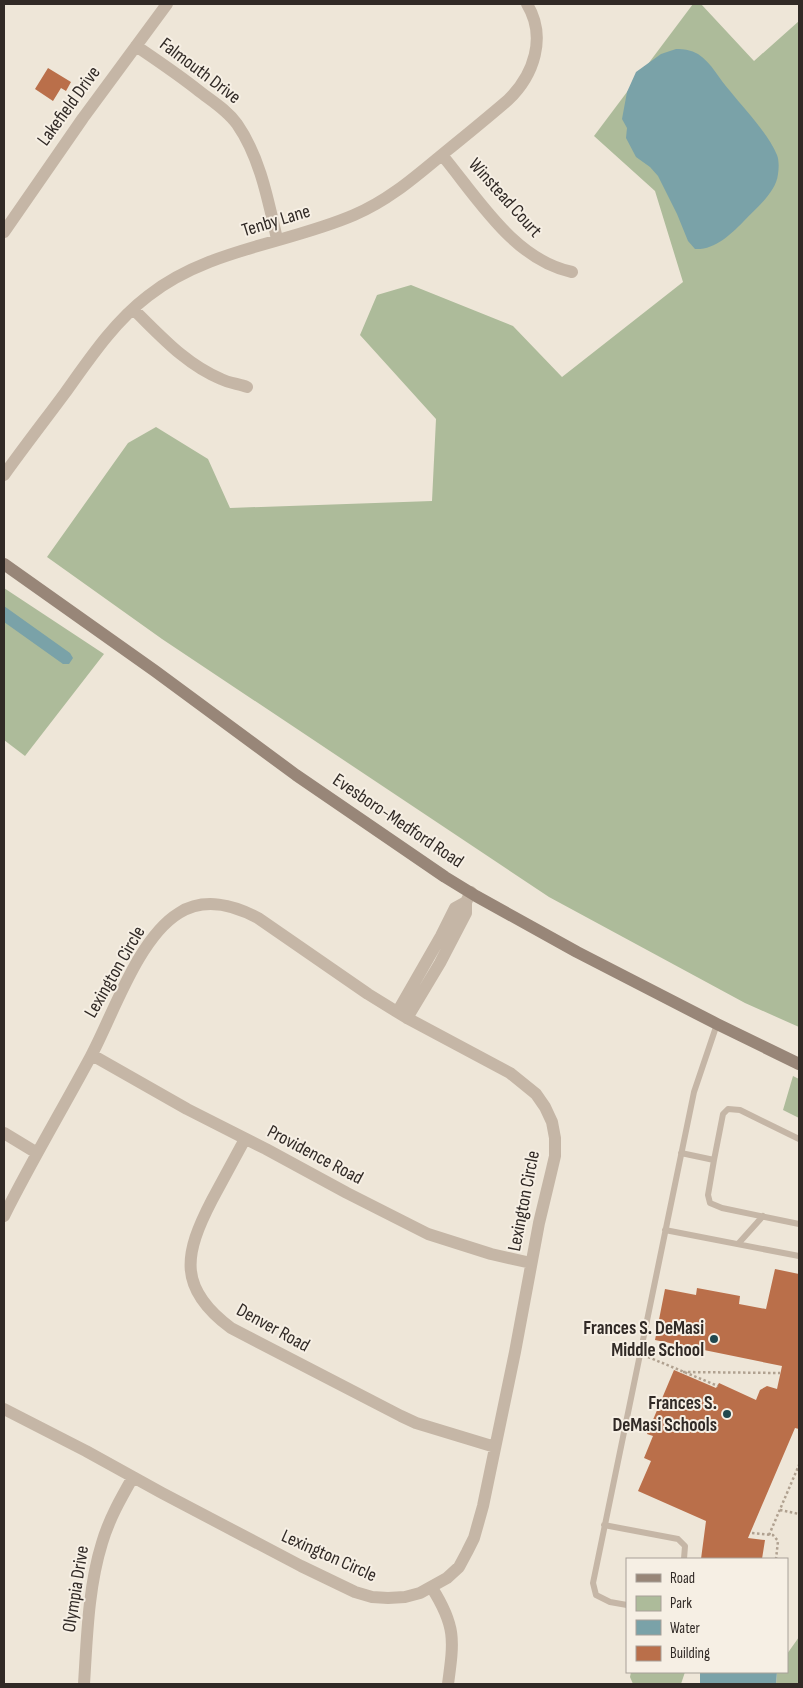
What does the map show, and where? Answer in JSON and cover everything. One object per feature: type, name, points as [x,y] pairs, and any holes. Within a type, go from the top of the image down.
[{"type":"street","name":"Lakefield Drive","points":[[4,232],[83,118],[168,4]]},
{"type":"street","name":"Tenby Lane","points":[[4,474],[92,356],[133,309],[148,296],[179,276],[212,261],[334,222],[369,208],[401,189],[508,100],[527,77],[537,45],[536,28],[527,4]]},
{"type":"street","name":"Falmouth Drive","points":[[136,46],[212,100],[235,122],[244,135],[257,165],[277,239]]},
{"type":"street","name":"Winstead Court","points":[[442,155],[492,217],[520,246],[539,260],[562,270],[572,272]]},
{"type":"street","points":[[133,309],[164,340],[196,366],[222,380],[247,387]]},
{"type":"street","name":"Evesboro-Medford Road","points":[[4,564],[468,897],[799,1064]]},
{"type":"street","points":[[403,1015],[440,963],[466,914],[468,897]]},
{"type":"street","name":"Lexington Circle","points":[[4,1216],[36,1153],[92,1055],[118,998],[146,949],[166,923],[178,913],[192,906],[216,905],[241,909],[275,929],[368,994],[510,1073],[536,1094],[552,1122],[555,1138],[555,1156],[531,1263],[515,1352],[483,1506],[470,1545],[459,1567],[432,1588],[404,1597],[372,1597],[355,1592],[301,1566],[4,1409]]},
{"type":"street","name":"Providence Road","points":[[92,1055],[187,1109],[428,1234],[491,1254],[531,1263]]},
{"type":"street","points":[[4,1133],[36,1153]]},
{"type":"street","name":"Denver Road","points":[[245,1139],[192,1244],[190,1259],[192,1274],[197,1291],[205,1305],[231,1328],[416,1423],[495,1447]]},
{"type":"street","name":"Olympia Drive","points":[[84,1684],[90,1605],[98,1557],[114,1511],[133,1477]]},
{"type":"street","points":[[432,1588],[444,1607],[452,1629],[453,1642],[448,1684]]},
{"type":"lane","points":[[626,1604],[610,1602],[596,1595],[593,1583],[694,1092],[717,1024]]},
{"type":"lane","points":[[799,1139],[740,1110],[728,1108],[723,1114],[708,1195],[710,1203],[722,1208],[799,1224]]},
{"type":"lane","points":[[681,1153],[714,1160]]},
{"type":"lane","points":[[738,1244],[762,1216]]},
{"type":"lane","points":[[665,1230],[799,1256]]},
{"type":"lane","points":[[604,1525],[678,1540],[684,1546],[684,1558]]},
{"type":"path","points":[[639,1353],[718,1386]]},
{"type":"path","points":[[683,1372],[780,1373]]},
{"type":"path","points":[[769,1535],[799,1465]]},
{"type":"path","points":[[780,1510],[799,1514]]},
{"type":"path","points":[[752,1533],[773,1535],[778,1541],[776,1558]]},
{"type":"green space","points":[[693,4],[701,4],[754,61],[799,21],[799,1027],[745,1003],[549,897],[162,639],[47,557],[128,443],[156,427],[208,459],[230,508],[432,501],[436,419],[360,335],[377,295],[411,285],[513,326],[562,377],[683,282],[655,191],[594,136]]},
{"type":"green space","points":[[4,588],[104,654],[25,756],[4,740]]},
{"type":"green space","points":[[793,1076],[799,1079],[799,1118],[783,1110]]},
{"type":"green space","points":[[799,1637],[799,1684],[776,1684],[777,1673],[788,1673],[788,1653]]},
{"type":"green space","points":[[631,1673],[685,1673],[681,1684],[633,1684],[630,1677]]},
{"type":"water","points":[[676,49],[698,54],[707,62],[762,130],[777,155],[778,162],[776,181],[764,200],[727,237],[716,244],[702,249],[695,249],[688,241],[658,176],[650,167],[636,157],[626,138],[627,128],[622,119],[627,92],[636,72],[661,54]]},
{"type":"water","points":[[4,606],[70,653],[73,658],[69,664],[63,664],[4,622]]},
{"type":"water","points":[[700,1673],[777,1673],[776,1684],[700,1684]]},
{"type":"building","points":[[48,68],[71,82],[66,91],[61,88],[53,101],[35,89]]},
{"type":"building","name":"Frances S. DeMasi Schools","points":[[775,1269],[799,1274],[799,1429],[795,1428],[748,1538],[765,1540],[762,1558],[701,1558],[706,1521],[638,1491],[651,1461],[644,1458],[653,1436],[647,1434],[674,1370],[716,1388],[719,1383],[756,1400],[760,1390],[767,1386],[777,1389],[782,1366],[655,1340],[665,1289],[696,1295],[697,1288],[740,1296],[739,1304],[766,1309]]},
{"type":"place","name":"Frances S. DeMasi Middle School","points":[[714,1339]]},
{"type":"place","name":"Frances S. DeMasi Schools","points":[[727,1414]]}]
